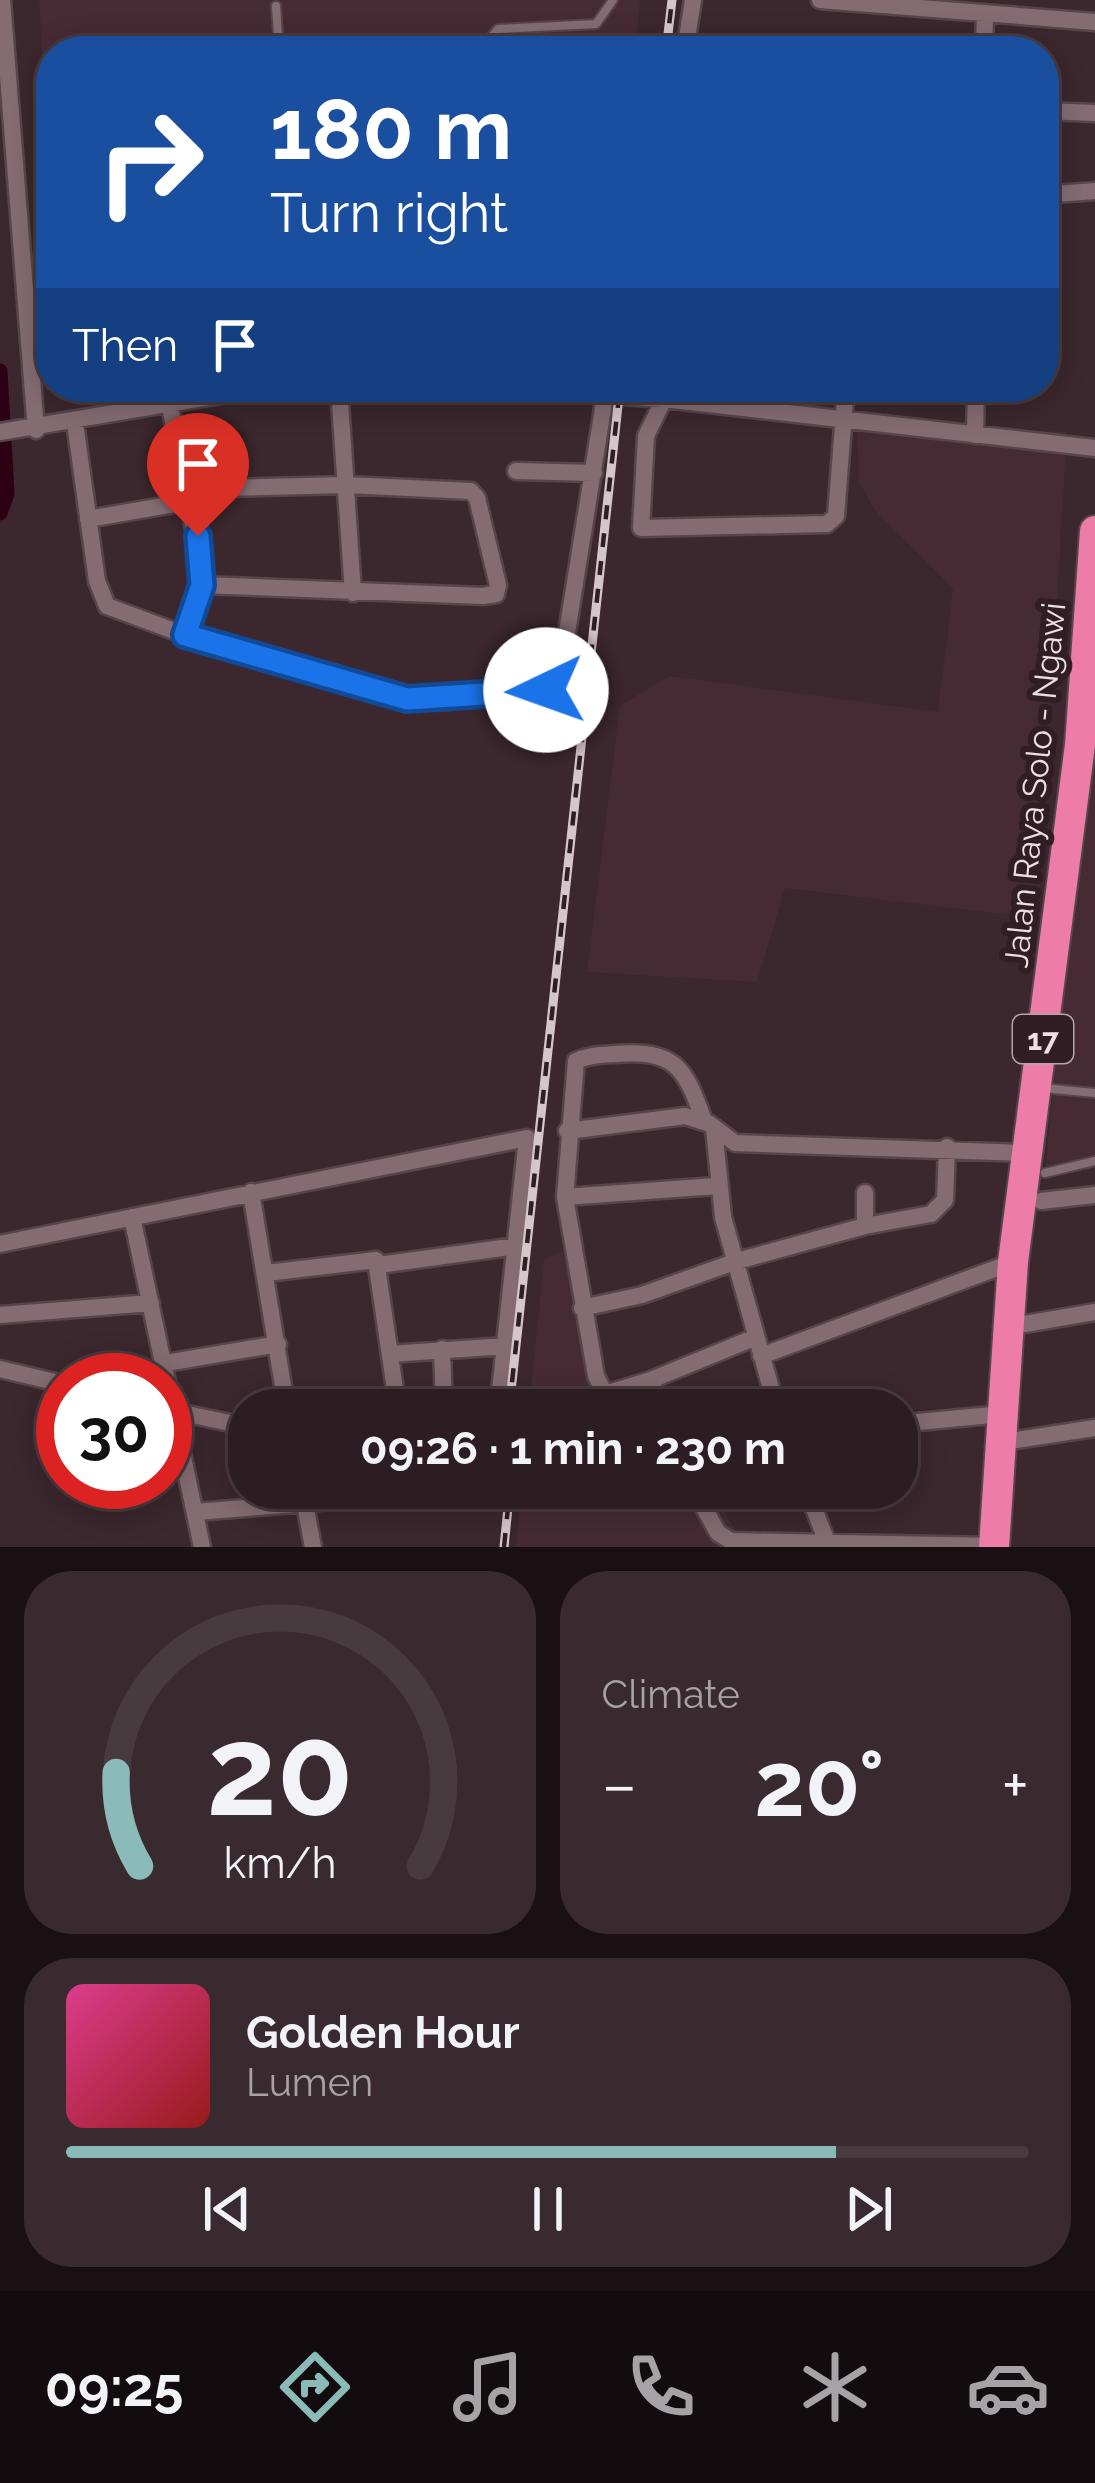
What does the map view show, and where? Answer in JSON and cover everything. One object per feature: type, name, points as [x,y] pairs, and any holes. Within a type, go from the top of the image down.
[{"type":"highway","name":"Jalan Raya Solo - Ngawi","points":[[994,1546],[1025,1324],[1082,725],[1095,531]]},
{"type":"highway","name":"Jalan Raya Solo - Ngawi","points":[[1044,1088],[1095,763]]},
{"type":"highway","name":"Jalan Raya Solo - Ngawi","points":[[1008,1547],[1013,1262],[1038,1176]]},
{"type":"street","points":[[2,0],[32,430]]},
{"type":"street","points":[[687,36],[693,0]]},
{"type":"street","points":[[820,0],[1095,22]]},
{"type":"street","points":[[984,36],[985,13]]},
{"type":"street","points":[[1059,112],[1095,113]]},
{"type":"street","points":[[1059,193],[1095,191]]},
{"type":"street","points":[[0,432],[191,402]]},
{"type":"street","points":[[340,402],[353,593]]},
{"type":"street","points":[[76,422],[97,580],[107,605],[185,635],[407,699],[546,690],[557,682],[564,664],[604,402]]},
{"type":"street","points":[[663,402],[646,436],[637,520],[646,530],[830,523],[836,516],[844,402]]},
{"type":"street","points":[[686,402],[1095,448]]},
{"type":"street","points":[[975,435],[976,402]]},
{"type":"street","points":[[170,406],[190,495],[202,585],[185,635]]},
{"type":"street","points":[[516,471],[594,473]]},
{"type":"street","points":[[88,519],[190,495],[347,485],[471,491],[498,585],[491,596],[202,585]]},
{"type":"street","points":[[756,1337],[636,1388],[602,1393],[581,1308],[565,1197],[576,1060],[632,1053],[672,1060],[686,1077],[709,1125],[716,1186],[771,1389]]},
{"type":"street","points":[[567,1131],[666,1117],[709,1125],[723,1138],[752,1144],[947,1147],[1095,1195]]},
{"type":"street","points":[[0,1244],[527,1138],[501,1389]]},
{"type":"street","points":[[581,1308],[641,1295],[737,1261],[943,1207],[947,1147]]},
{"type":"street","points":[[565,1197],[716,1186]]},
{"type":"street","points":[[251,1192],[284,1389]]},
{"type":"street","points":[[865,1226],[866,1192]]},
{"type":"street","points":[[131,1216],[164,1353]]},
{"type":"street","points":[[379,1265],[516,1246]]},
{"type":"street","points":[[267,1273],[372,1258],[379,1265],[395,1389]]},
{"type":"street","points":[[761,1357],[1013,1262]]},
{"type":"street","points":[[0,1316],[152,1303]]},
{"type":"street","points":[[1025,1324],[1095,1312]]},
{"type":"street","points":[[192,1359],[278,1344]]},
{"type":"street","points":[[390,1354],[506,1346]]},
{"type":"street","points":[[442,1349],[443,1389]]},
{"type":"street","points":[[0,1369],[36,1378]]},
{"type":"street","points":[[651,1380],[654,1389]]},
{"type":"street","points":[[192,1415],[228,1423]]},
{"type":"street","points":[[918,1425],[1095,1428]]},
{"type":"street","points":[[192,1496],[202,1547]]},
{"type":"street","points":[[196,1512],[228,1507]]},
{"type":"street","points":[[306,1509],[313,1547]]},
{"type":"street","points":[[705,1509],[723,1539],[994,1546]]},
{"type":"street","points":[[814,1509],[827,1542]]},
{"type":"lane","points":[[492,36],[498,29],[596,24],[613,0]]},
{"type":"lane","points":[[276,6],[277,36]]},
{"type":"lane","points":[[1044,1088],[1095,1093]]},
{"type":"lane","points":[[1038,1176],[1095,1162]]},
{"type":"shaded area","points":[[39,0],[640,0],[636,36],[41,36]]},
{"type":"shaded area","points":[[857,424],[1067,432],[1037,918],[785,888],[757,982],[587,972],[620,706],[669,676],[938,712],[953,588],[877,513],[859,483]]},
{"type":"shaded area","points":[[1095,646],[1095,1166],[1045,1173]]},
{"type":"shaded area","points":[[570,1248],[604,1389],[531,1389],[544,1259]]},
{"type":"shaded area","points":[[651,1380],[656,1389],[621,1389]]},
{"type":"shaded area","points":[[520,1509],[723,1509],[742,1542],[952,1547],[516,1547]]},
{"type":"waterway","points":[[0,371],[7,494],[0,513]]},
{"type":"railway","points":[[668,36],[672,0]]},
{"type":"railway","points":[[511,1389],[618,402]]},
{"type":"railway","points":[[504,1547],[508,1509]]},
{"type":"route","points":[[198,536],[202,585],[185,635],[407,699],[448,700],[497,691],[546,690]]}]
